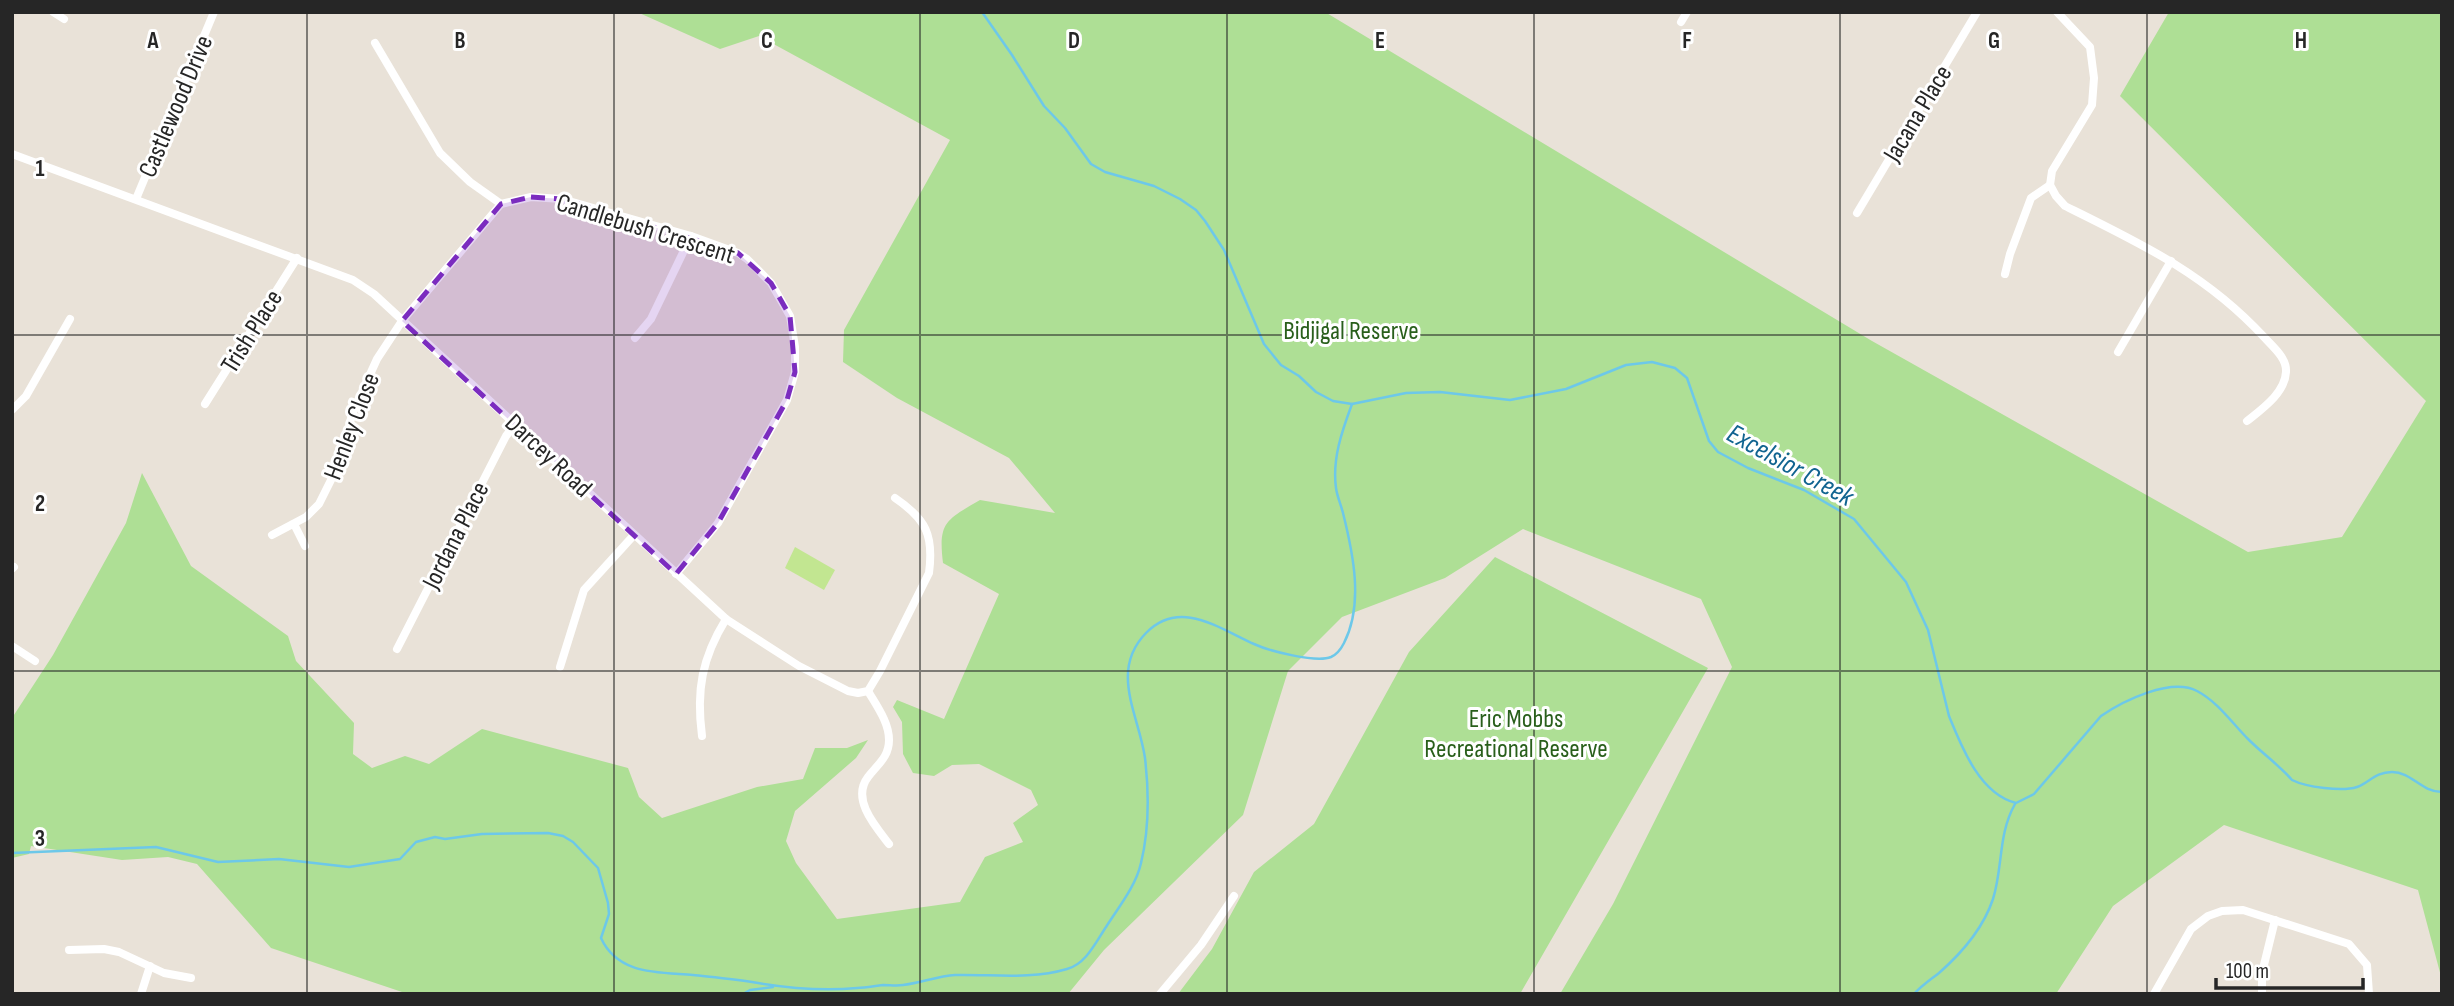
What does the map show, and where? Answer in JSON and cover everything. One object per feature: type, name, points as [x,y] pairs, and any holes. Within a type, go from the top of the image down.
[{"type":"street","points":[[52,12],[64,19]]},
{"type":"street","name":"Castlewood Drive","points":[[136,199],[214,12]]},
{"type":"street","points":[[1681,22],[1687,12]]},
{"type":"street","name":"Jacana Place","points":[[1857,213],[1978,12]]},
{"type":"street","points":[[2057,12],[2090,47],[2094,78],[2092,105],[2052,171],[2050,185],[2064,206],[2171,261],[2198,278],[2233,307],[2282,358],[2286,370],[2279,391],[2247,421]]},
{"type":"street","points":[[375,43],[440,153],[470,182],[501,204],[402,321]]},
{"type":"street","name":"Darcey Road","points":[[12,153],[353,280],[374,294],[516,423],[726,619],[751,637],[848,691],[868,691]]},
{"type":"street","points":[[2005,274],[2031,198],[2050,185]]},
{"type":"street","name":"Candlebush Crescent","points":[[501,204],[531,197],[562,199],[691,236],[738,253],[771,283],[790,316],[795,348],[795,372],[787,400],[718,523],[676,574]]},
{"type":"street","points":[[635,338],[651,319],[691,236]]},
{"type":"street","name":"Trish Place","points":[[205,404],[297,258]]},
{"type":"street","points":[[2118,352],[2171,261]]},
{"type":"street","points":[[12,410],[26,396],[70,319]]},
{"type":"street","name":"Henley Close","points":[[272,535],[311,513],[324,496],[342,458],[352,414],[377,359],[402,321]]},
{"type":"street","name":"Jordana Place","points":[[397,649],[506,436],[516,423]]},
{"type":"street","points":[[889,844],[871,821],[864,806],[863,791],[867,778],[878,768],[886,755],[889,739],[886,723],[868,691],[929,573],[931,557],[926,527],[911,509],[895,498]]},
{"type":"street","points":[[294,524],[305,546]]},
{"type":"street","points":[[560,667],[584,590],[634,535]]},
{"type":"street","points":[[702,736],[699,705],[702,681],[711,643],[726,619]]},
{"type":"street","points":[[12,646],[35,661]]},
{"type":"street","points":[[1160,994],[1201,944],[1234,896]]},
{"type":"street","points":[[2154,994],[2192,929],[2208,916],[2222,911],[2243,910],[2349,944],[2367,965],[2369,994]]},
{"type":"street","points":[[2262,994],[2262,973],[2275,920]]},
{"type":"street","points":[[69,950],[104,948],[175,976],[191,978]]},
{"type":"street","points":[[141,994],[150,966]]},
{"type":"highlighted area","points":[[531,197],[562,199],[738,253],[771,283],[790,316],[795,372],[787,400],[718,523],[676,574],[402,321],[501,204]]},
{"type":"green space","name":"Bidjigal Reserve","points":[[637,12],[1325,12],[1872,341],[2248,552],[2342,537],[2426,401],[2120,96],[2169,12],[2442,12],[2442,980],[2418,890],[2224,825],[2113,906],[2056,994],[1560,994],[1613,904],[1732,667],[1701,599],[1523,529],[1445,578],[1342,617],[1288,671],[1243,815],[1104,950],[1068,994],[408,994],[271,948],[197,864],[168,857],[122,860],[31,846],[29,854],[12,858],[12,718],[53,655],[126,523],[142,473],[191,566],[288,636],[296,661],[354,723],[353,754],[372,768],[405,756],[429,764],[482,729],[628,768],[639,797],[662,818],[757,787],[803,779],[815,748],[847,748],[868,740],[856,758],[795,811],[786,841],[796,863],[837,919],[960,902],[985,857],[1023,842],[1013,823],[1038,805],[1031,790],[979,764],[952,765],[934,776],[913,773],[903,754],[902,722],[893,707],[897,700],[944,719],[999,594],[943,563],[942,539],[952,518],[980,500],[1055,513],[1009,458],[897,398],[843,362],[844,330],[950,140],[759,36],[720,49]]},
{"type":"green space","points":[[795,547],[835,570],[824,590],[785,568]]},
{"type":"green space","name":"Eric Mobbs Recreational Reserve","points":[[1495,557],[1708,668],[1520,994],[1178,994],[1212,949],[1254,872],[1314,824],[1409,652]]},
{"type":"waterway","name":"Excelsior Creek","points":[[982,12],[1044,106],[1065,128],[1091,164],[1105,172],[1154,186],[1196,210],[1224,250],[1264,344],[1281,365],[1299,376],[1316,392],[1333,401],[1352,404],[1406,393],[1440,392],[1510,400],[1566,389],[1626,365],[1652,362],[1675,368],[1687,378],[1709,441],[1718,452],[1748,468],[1804,490],[1854,519],[1906,582],[1928,630],[1949,716],[1960,742],[1982,780],[2003,798],[2016,803],[2034,794],[2101,716],[2134,698],[2174,687],[2197,691],[2212,701],[2254,744],[2298,783],[2342,789],[2361,785],[2381,774],[2392,772],[2405,775],[2428,789],[2442,792]]},
{"type":"waterway","points":[[12,853],[156,847],[218,862],[279,859],[349,867],[400,859],[416,842],[435,837],[445,839],[482,834],[548,833],[563,836],[573,842],[598,868],[609,914],[601,938],[608,950],[618,959],[640,969],[791,987],[831,989],[903,985],[955,975],[1025,975],[1067,969],[1080,962],[1094,946],[1139,872],[1144,850],[1148,797],[1145,758],[1129,694],[1128,678],[1129,663],[1135,648],[1146,633],[1159,623],[1186,617],[1214,625],[1261,647],[1304,657],[1331,657],[1344,643],[1354,612],[1355,578],[1337,491],[1335,466],[1341,435],[1352,404]]},
{"type":"waterway","points":[[1914,994],[1956,957],[1984,920],[1993,899],[2003,839],[2015,804]]},
{"type":"waterway","points":[[743,994],[750,990],[773,987]]}]
